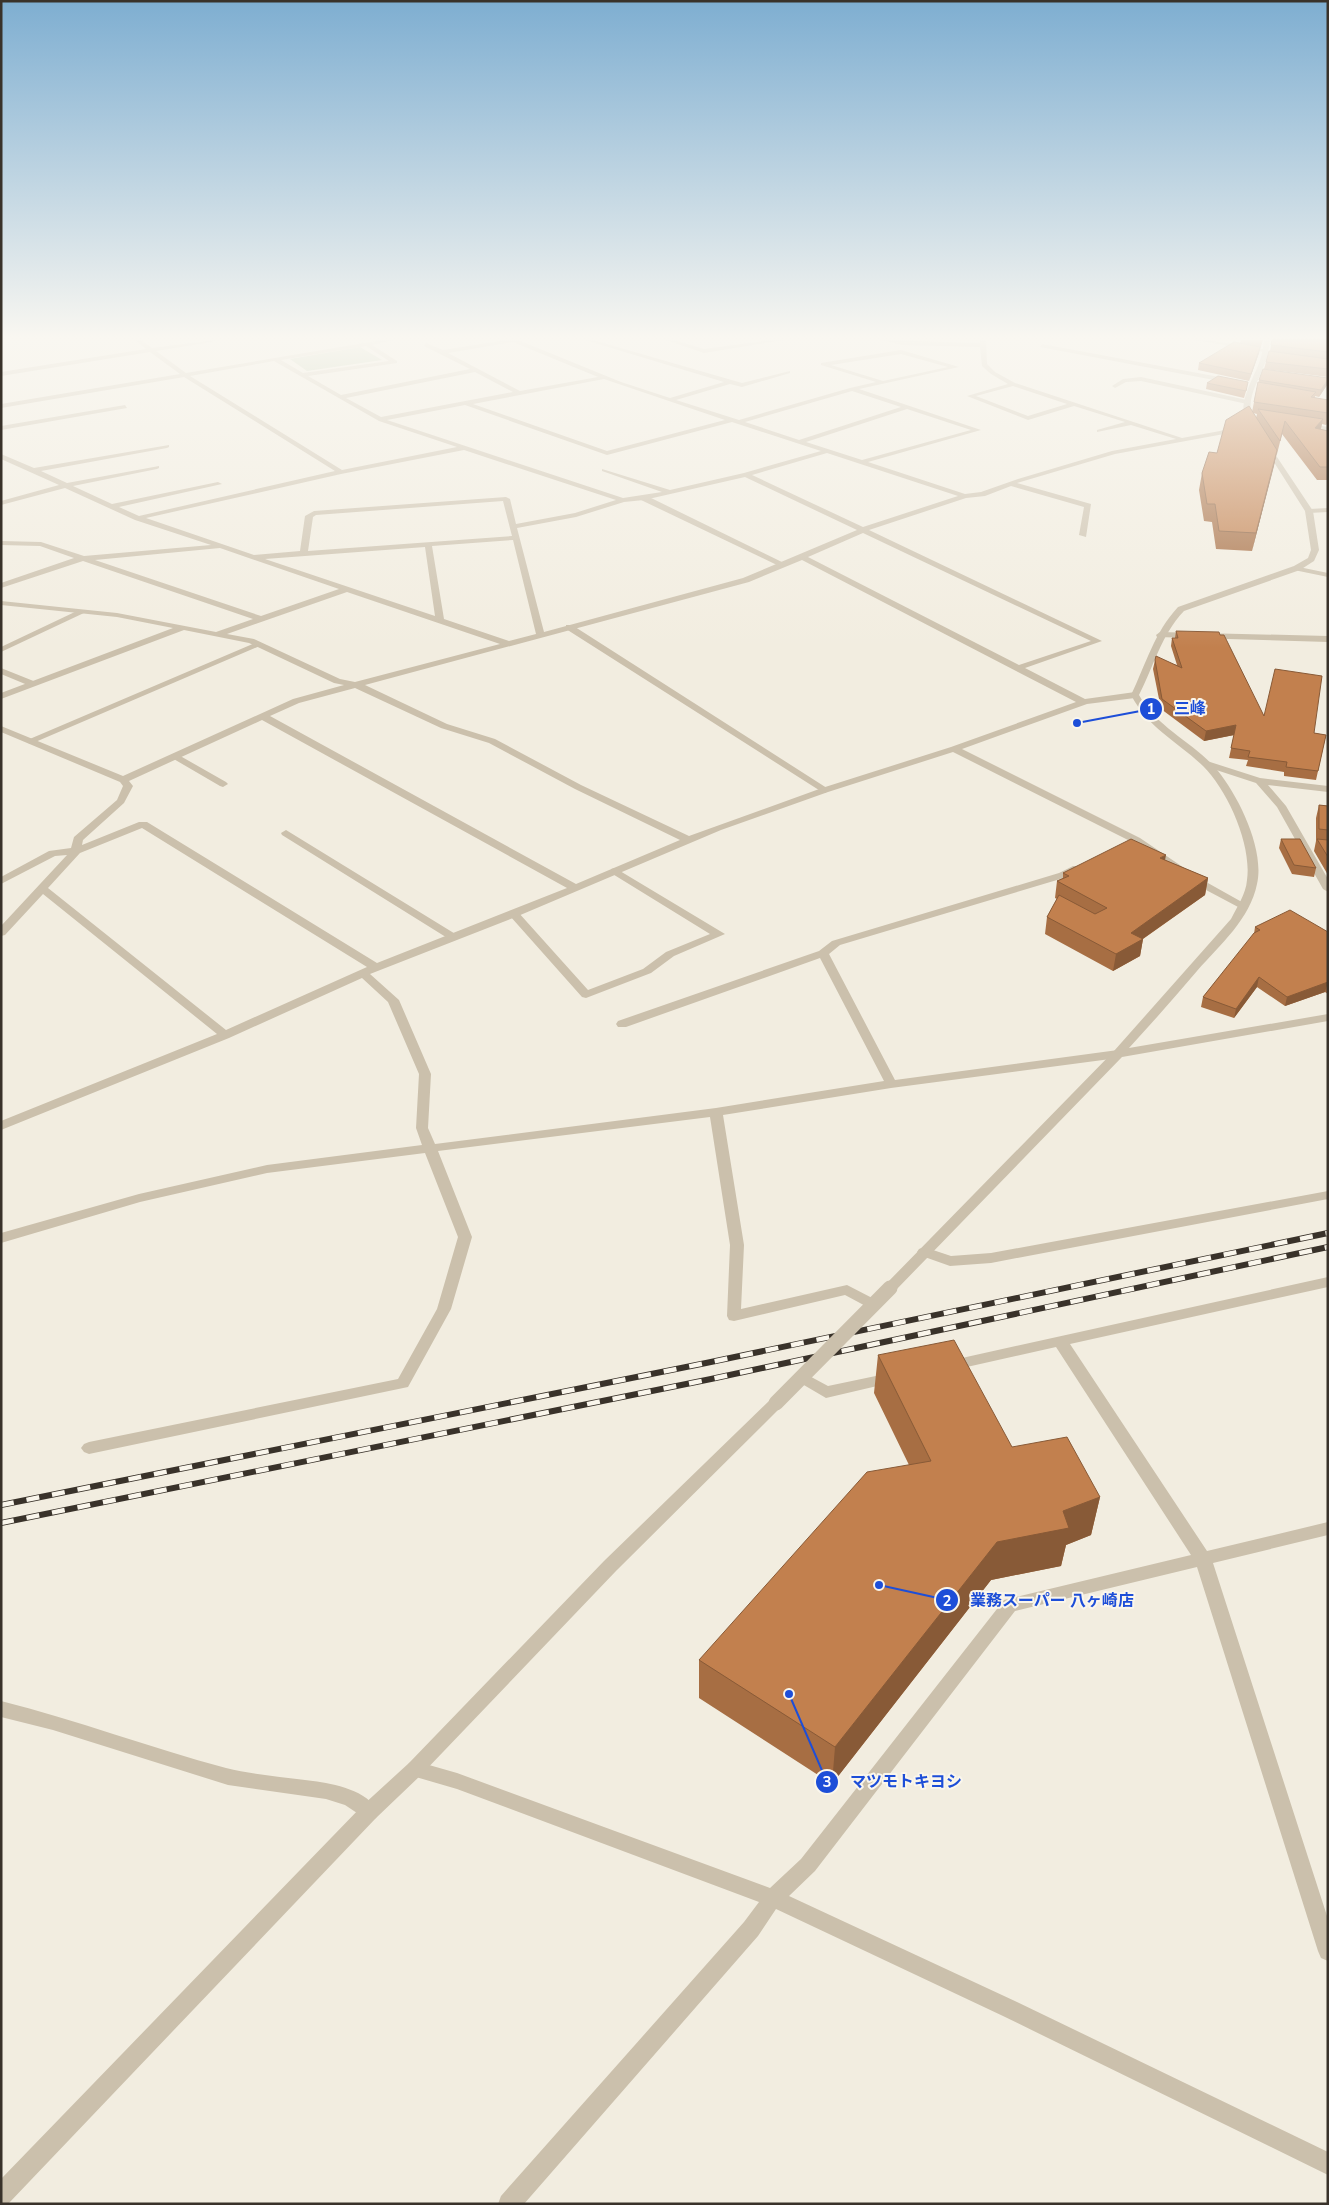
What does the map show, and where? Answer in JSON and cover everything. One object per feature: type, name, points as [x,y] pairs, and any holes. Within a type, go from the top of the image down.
[{"type":"street","points":[[294,443],[341,472]]},
{"type":"street","points":[[451,443],[623,500]]},
{"type":"street","points":[[579,443],[608,453],[648,443]]},
{"type":"street","points":[[802,443],[830,450],[965,496]]},
{"type":"street","points":[[865,462],[932,443]]},
{"type":"street","points":[[123,780],[296,701],[746,580],[863,530],[965,496],[982,494],[1114,452],[1161,443]]},
{"type":"street","points":[[1135,695],[1144,679],[1155,642],[1173,617],[1181,610],[1297,568],[1311,559],[1314,550],[1309,511],[1264,443]]},
{"type":"street","points":[[35,470],[167,446]]},
{"type":"street","points":[[138,518],[341,472],[464,447]]},
{"type":"street","points":[[513,527],[576,514],[623,500],[644,498],[746,475],[830,450]]},
{"type":"street","points":[[1,456],[68,485],[110,507],[138,518],[506,643]]},
{"type":"street","points":[[1,503],[68,485],[157,467]]},
{"type":"street","points":[[604,470],[669,492]]},
{"type":"street","points":[[746,475],[1098,641],[1018,668]]},
{"type":"street","points":[[110,507],[218,484]]},
{"type":"street","points":[[1012,484],[1088,506],[1083,535]]},
{"type":"street","points":[[304,553],[309,516],[314,513],[506,498],[540,635]]},
{"type":"street","points":[[644,498],[782,564]]},
{"type":"street","points":[[1309,511],[1328,510]]},
{"type":"street","points":[[250,557],[516,538]]},
{"type":"street","points":[[1,543],[41,544],[258,618]]},
{"type":"street","points":[[428,544],[440,621]]},
{"type":"street","points":[[1,586],[79,558],[222,547]]},
{"type":"street","points":[[802,557],[1084,702]]},
{"type":"street","points":[[1297,568],[1328,575]]},
{"type":"street","points":[[218,634],[258,618],[347,589]]},
{"type":"street","points":[[1,603],[117,615],[252,641],[337,681],[359,686],[444,726],[492,741],[578,787],[689,840]]},
{"type":"street","points":[[1,650],[82,612]]},
{"type":"street","points":[[569,627],[825,790]]},
{"type":"street","points":[[1,696],[185,628]]},
{"type":"street","points":[[1160,635],[1328,639]]},
{"type":"street","points":[[30,741],[258,645]]},
{"type":"street","points":[[1,671],[33,684]]},
{"type":"street","points":[[1,1126],[225,1035],[370,970],[514,914],[689,840],[825,790],[954,749],[1096,698],[1135,695]]},
{"type":"street","points":[[1,2196],[369,1812],[415,1768],[610,1566],[890,1288],[1118,1054],[1236,920],[1244,906],[1254,879],[1252,856],[1247,837],[1223,785],[1206,764],[1162,729],[1142,710],[1135,695]]},
{"type":"street","points":[[262,716],[576,888]]},
{"type":"street","points":[[1,729],[123,780],[128,786],[121,801],[78,839],[76,851],[1,933]]},
{"type":"street","points":[[954,749],[1136,840],[1195,880],[1244,906]]},
{"type":"street","points":[[175,756],[223,784]]},
{"type":"street","points":[[1206,764],[1259,781],[1328,789]]},
{"type":"street","points":[[1259,781],[1281,806],[1328,889]]},
{"type":"street","points":[[2,880],[53,853],[76,851],[143,824],[370,970],[393,1000],[425,1074],[422,1128],[466,1238],[444,1309],[403,1383],[89,1448]]},
{"type":"street","points":[[286,833],[453,937]]},
{"type":"street","points":[[1120,848],[1136,840]]},
{"type":"street","points":[[1304,845],[1320,847]]},
{"type":"street","points":[[622,1024],[822,953],[836,943],[1063,875],[1087,863]]},
{"type":"street","points":[[514,914],[586,995],[647,970],[670,954],[719,934],[615,871]]},
{"type":"street","points":[[43,889],[225,1035]]},
{"type":"street","points":[[822,953],[891,1084]]},
{"type":"street","points":[[1,1238],[139,1198],[267,1169],[716,1112],[891,1084],[1118,1054],[1328,1017]]},
{"type":"street","points":[[716,1112],[737,1245],[734,1316],[847,1290],[873,1305]]},
{"type":"street","points":[[924,1252],[950,1261],[991,1258],[1328,1195]]},
{"type":"street","points":[[938,1368],[1328,1282]]},
{"type":"street","points":[[1060,1342],[1203,1559],[1328,1951]]},
{"type":"street","points":[[802,1377],[826,1392],[901,1376]]},
{"type":"street","points":[[509,2204],[751,1929],[772,1898],[808,1865],[1010,1605],[1328,1528]]},
{"type":"street","points":[[1,1709],[53,1722],[228,1777],[326,1792],[350,1798],[369,1812]]},
{"type":"street","points":[[415,1768],[457,1781],[772,1898],[1010,2008],[1224,2111],[1328,2164]]},
{"type":"building","points":[[1220,443],[1272,443],[1277,450],[1256,533],[1219,531],[1215,504],[1207,504],[1202,473],[1209,452],[1217,453]]},
{"type":"building","points":[[1302,443],[1328,443],[1328,467],[1320,467]]},
{"type":"building","points":[[1176,631],[1219,632],[1220,635],[1224,635],[1264,716],[1275,669],[1322,676],[1314,733],[1326,735],[1318,771],[1286,767],[1287,762],[1248,757],[1250,751],[1231,748],[1236,725],[1206,731],[1162,699],[1155,660],[1156,656],[1182,668],[1172,638],[1178,638]]},
{"type":"building","points":[[1319,805],[1328,806],[1328,830],[1319,829]]},
{"type":"building","points":[[1131,839],[1166,855],[1160,858],[1208,878],[1131,933],[1143,939],[1116,954],[1047,917],[1059,895],[1095,914],[1107,908],[1057,881],[1069,876],[1063,873]]},
{"type":"building","points":[[1281,839],[1300,839],[1316,868],[1294,865]]},
{"type":"building","points":[[1317,839],[1328,840],[1328,857]]},
{"type":"building","points":[[1290,910],[1328,932],[1328,982],[1287,997],[1259,977],[1236,1009],[1203,997],[1254,933],[1260,930],[1255,927]]},
{"type":"building","points":[[954,1340],[1012,1447],[1067,1437],[1100,1497],[1063,1511],[1069,1528],[997,1542],[835,1747],[699,1660],[867,1472],[931,1461],[878,1355]]},
{"type":"railway","points":[[1,1505],[706,1363],[1328,1233]]},
{"type":"railway","points":[[1,1523],[711,1379],[1328,1247]]},
{"type":"place","name":"三峰","points":[[1077,723]]},
{"type":"place","name":"業務スーパー 八ヶ崎店","points":[[879,1585]]},
{"type":"place","name":"マツモトキヨシ","points":[[789,1694]]}]
